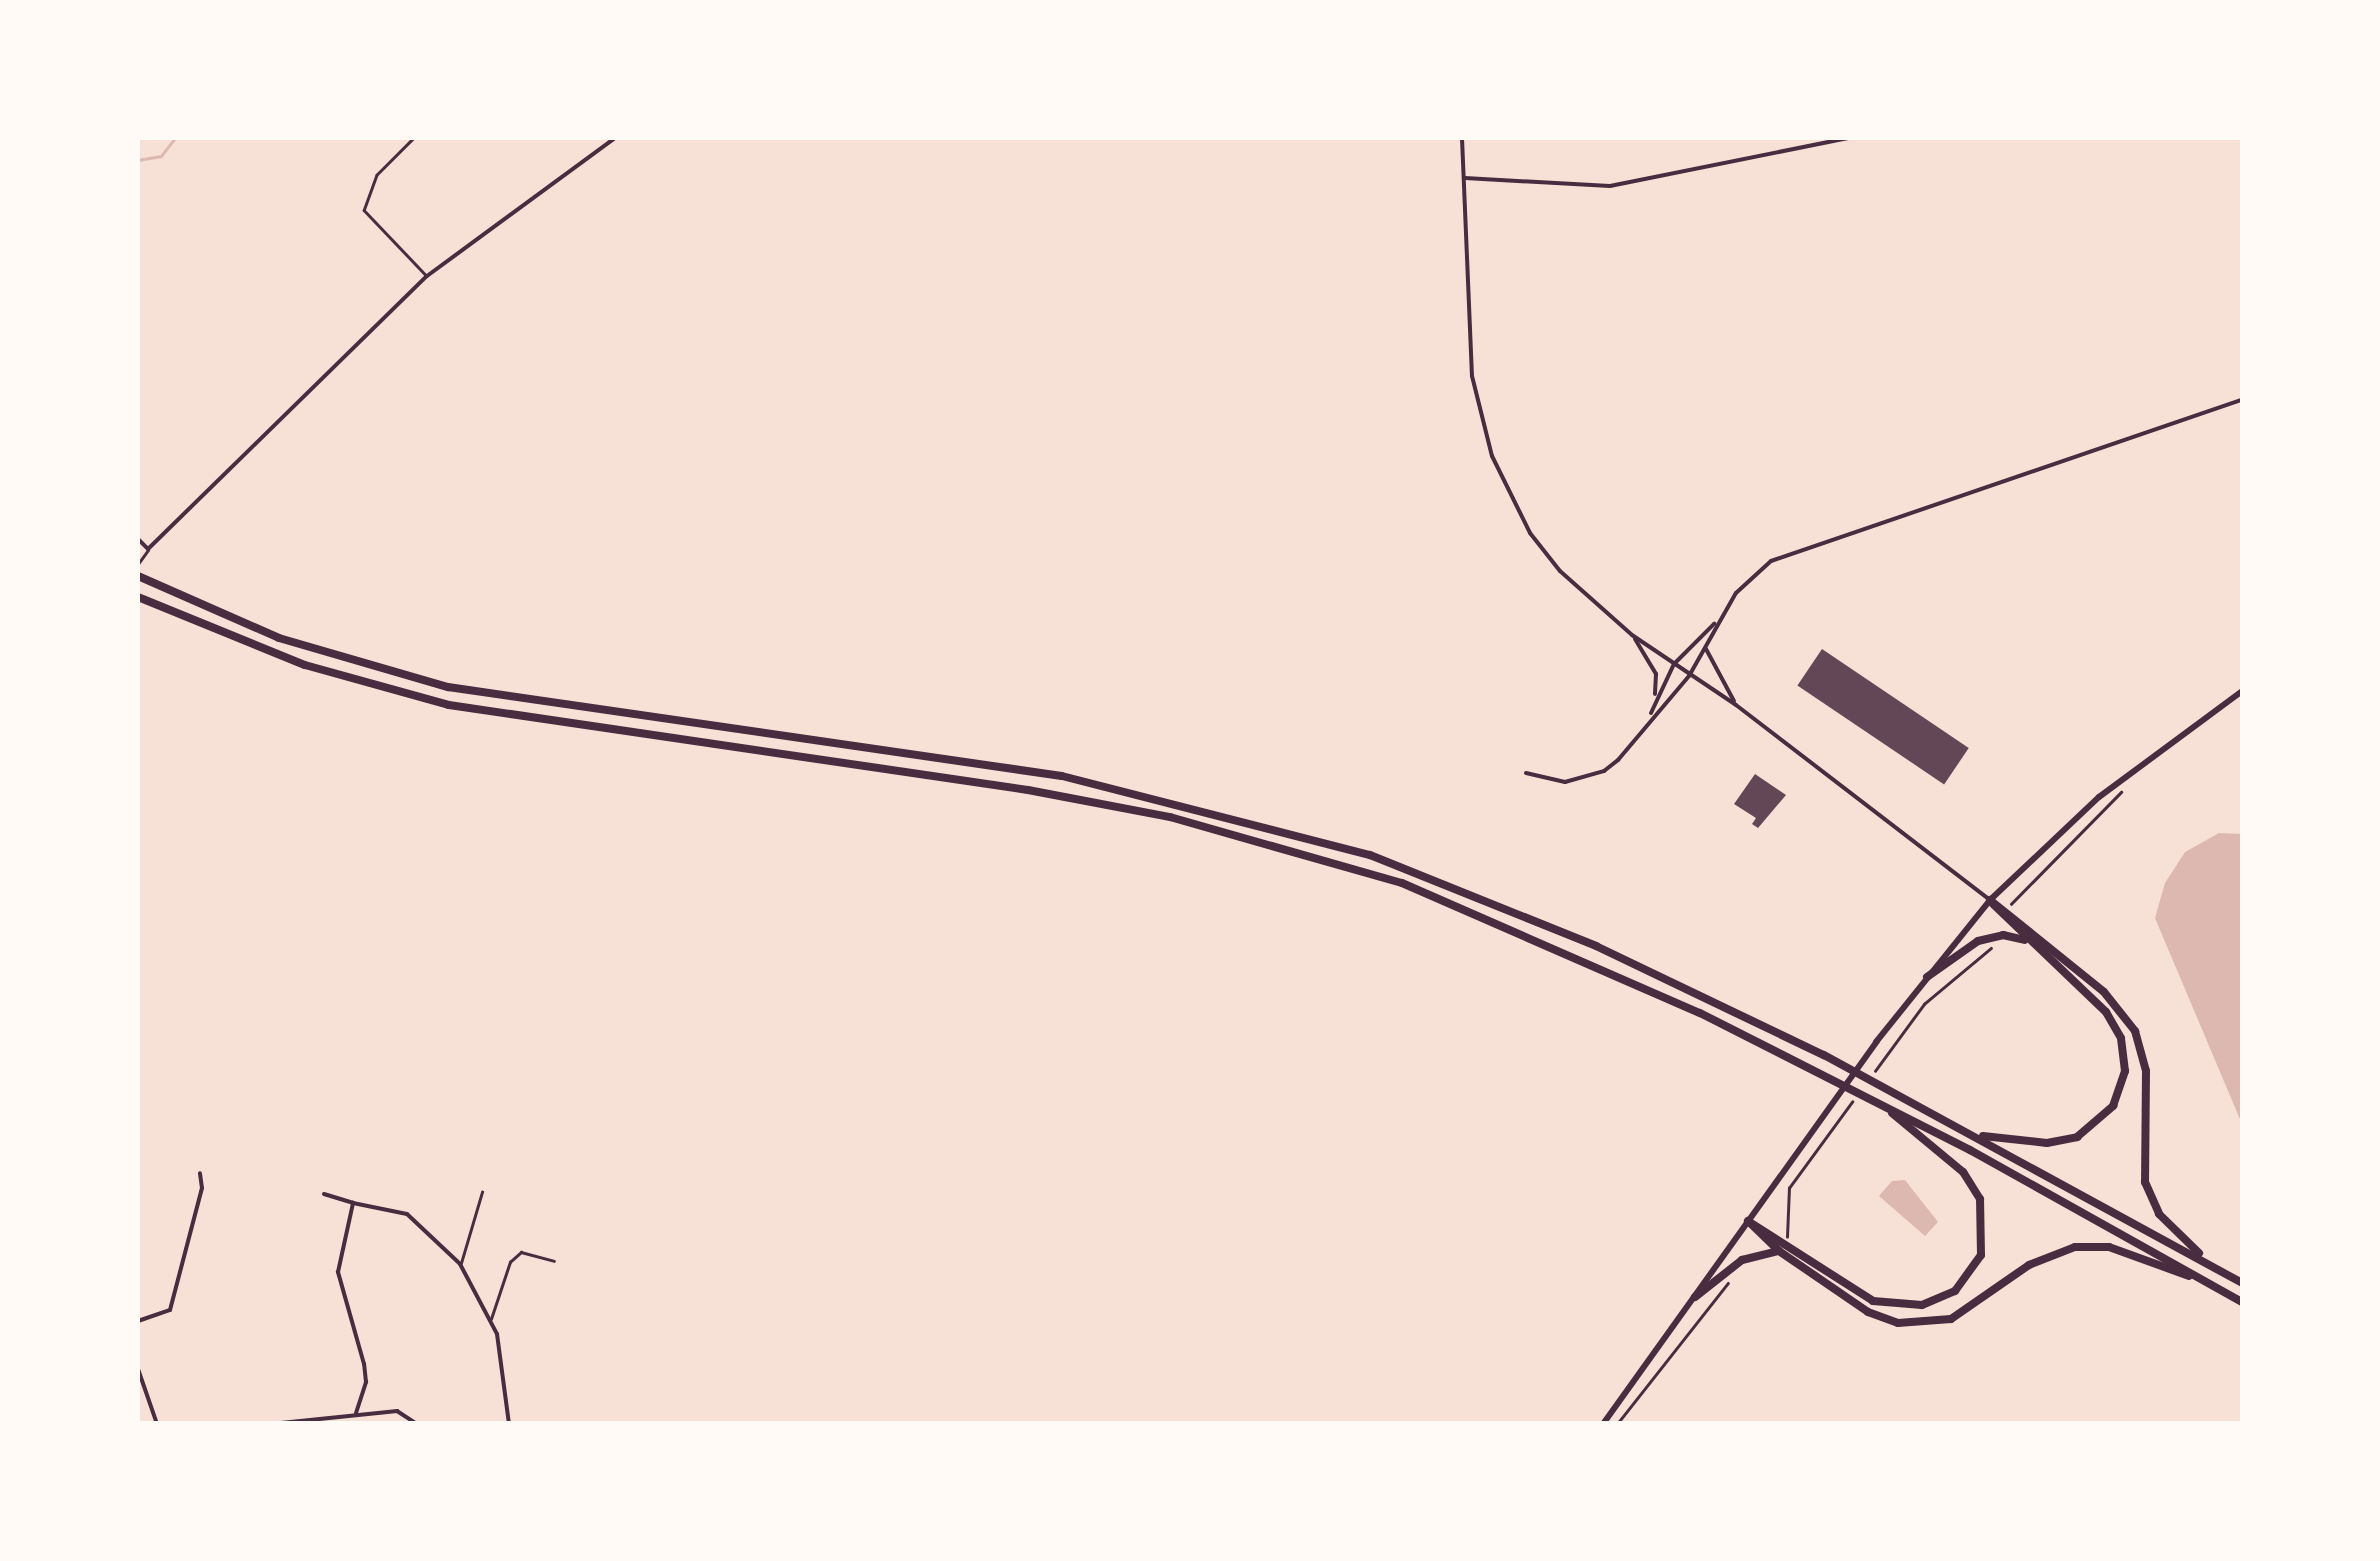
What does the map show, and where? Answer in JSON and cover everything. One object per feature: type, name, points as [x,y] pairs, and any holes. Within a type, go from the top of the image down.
[{"type":"highway","points":[[138,576],[279,638],[448,687],[1062,776],[1294,832],[1455,885],[1824,1055],[1978,1135],[2242,1283]]},
{"type":"highway","points":[[138,597],[305,665],[449,705],[1028,790],[1284,846],[1487,916],[1817,1071],[2242,1302]]},
{"type":"highway","points":[[1978,1135],[2047,1143],[2077,1137],[2102,1120],[2121,1089],[2124,1054],[2115,1026],[1990,900]]},
{"type":"highway","points":[[1990,900],[2104,992],[2135,1031],[2146,1071],[2145,1182],[2170,1228],[2213,1265]]},
{"type":"highway","points":[[1927,977],[1994,936],[2033,944]]},
{"type":"highway","points":[[1748,1221],[1856,1290],[1899,1307],[1943,1298],[1976,1266],[1985,1228],[1972,1184],[1876,1101]]},
{"type":"highway","points":[[1748,1221],[1779,1251],[1868,1312],[1915,1324],[1950,1319],[2029,1265],[2075,1247],[2109,1247],[2212,1284]]},
{"type":"highway","points":[[1694,1297],[1742,1260],[1779,1251]]},
{"type":"main road","points":[[1603,1424],[1927,977],[1990,900],[2099,796],[2242,692]]},
{"type":"street","points":[[138,539],[148,549],[427,276],[616,138]]},
{"type":"street","points":[[1462,138],[1472,376],[1492,456],[1547,556],[1632,636],[1736,706],[1990,900]]},
{"type":"street","points":[[1465,178],[1610,186],[1848,138]]},
{"type":"street","points":[[1526,772],[1565,782],[1604,772],[1689,676],[1717,621],[1741,586],[1771,561],[2242,400]]},
{"type":"street","points":[[1655,697],[1674,664],[1717,621]]},
{"type":"street","points":[[1632,636],[1656,674],[1650,716]]},
{"type":"street","points":[[1705,645],[1711,669],[1736,706]]},
{"type":"street","points":[[138,1321],[170,1310],[200,1173]]},
{"type":"street","points":[[324,1194],[407,1214],[460,1264],[491,1320],[507,1372],[509,1424]]},
{"type":"street","points":[[353,1202],[338,1272],[364,1364],[366,1382],[356,1413]]},
{"type":"street","points":[[138,1369],[158,1424]]},
{"type":"street","points":[[272,1424],[398,1411],[417,1424]]},
{"type":"lane","points":[[414,138],[377,175],[364,210],[427,276]]},
{"type":"lane","points":[[138,564],[148,549]]},
{"type":"lane","points":[[460,1264],[482,1192]]},
{"type":"lane","points":[[491,1320],[510,1262],[521,1252],[554,1261]]},
{"type":"path","points":[[2006,910],[2132,782]]},
{"type":"path","points":[[1866,1083],[1924,1004],[1979,953],[1995,946],[1994,936]]},
{"type":"path","points":[[1786,1242],[1789,1188],[1854,1099]]},
{"type":"path","points":[[1617,1424],[1694,1318],[1738,1273]]},
{"type":"shaded area","points":[[2219,833],[2242,834],[2242,1124],[2155,918],[2165,883],[2185,852]]},
{"type":"shaded area","points":[[1905,1180],[1938,1222],[1925,1236],[1879,1196],[1892,1181]]},
{"type":"building","points":[[1822,649],[1969,748],[1944,784],[1797,685]]},
{"type":"building","points":[[1755,774],[1786,795],[1758,828],[1752,824],[1756,818],[1734,804]]},
{"type":"waterway","points":[[138,160],[161,156],[175,138]]}]
